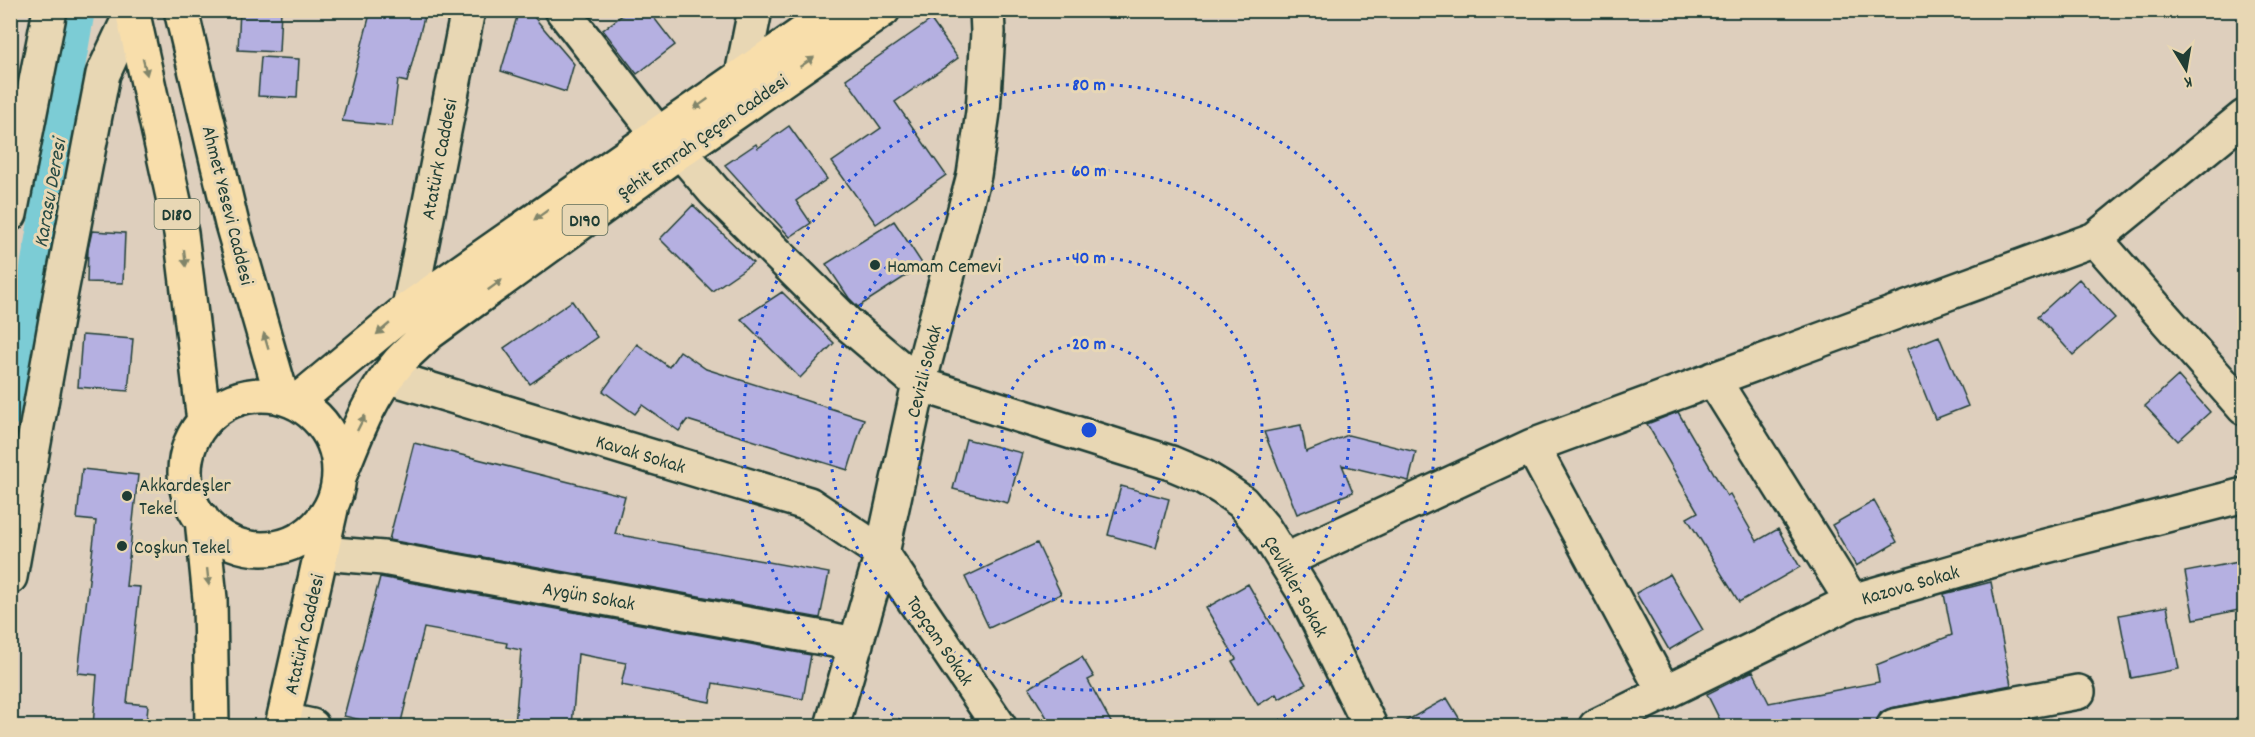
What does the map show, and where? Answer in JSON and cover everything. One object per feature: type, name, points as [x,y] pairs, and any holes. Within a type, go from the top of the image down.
[{"type":"highway","name":"Ahmet Yesevi Caddesi","points":[[181,10],[232,224],[289,400]]},
{"type":"highway","name":"Şehit Emrah Çeçen Caddesi","points":[[335,491],[358,427],[374,398],[398,363],[429,333],[669,142],[742,75],[836,10]]},
{"type":"highway","name":"Şehit Emrah Çeçen Caddesi","points":[[289,400],[409,308],[669,142],[883,10]]},
{"type":"highway","name":"D180","points":[[132,11],[181,233],[204,421]]},
{"type":"highway","points":[[289,400],[252,395],[219,408],[204,421],[193,438],[187,454],[185,471],[187,488],[193,505],[214,532],[228,540],[257,549],[272,548],[301,538],[323,519],[335,491]]},
{"type":"highway","name":"Atatürk Caddesi","points":[[289,400],[315,416],[329,433],[339,461],[335,491],[321,553],[293,724]]},
{"type":"highway","points":[[202,519],[210,599],[212,726]]},
{"type":"street","points":[[10,214],[50,10]]},
{"type":"street","name":"Atatürk Caddesi","points":[[409,308],[468,10]]},
{"type":"street","points":[[562,10],[669,142],[714,190],[847,323],[919,384]]},
{"type":"street","points":[[742,75],[755,10]]},
{"type":"street","name":"Cevizli Sokak","points":[[832,726],[882,553],[919,384],[974,175],[983,112],[988,32],[987,10]]},
{"type":"street","points":[[10,577],[103,74],[132,11]]},
{"type":"street","points":[[1286,560],[1532,446],[2096,239],[2244,117]]},
{"type":"street","points":[[2096,239],[2244,408]]},
{"type":"street","name":"Kavak Sokak","points":[[388,377],[809,504],[882,553]]},
{"type":"street","points":[[1713,379],[1852,601]]},
{"type":"street","name":"Çevlikler Sokak","points":[[919,384],[1171,464],[1204,477],[1242,502],[1264,528],[1286,560],[1370,726]]},
{"type":"street","points":[[1532,446],[1664,692]]},
{"type":"street","name":"Kazova Sokak","points":[[1596,726],[1852,601],[2011,555],[2244,495]]},
{"type":"street","name":"Aygün Sokak","points":[[321,553],[383,558],[856,644]]},
{"type":"street","name":"Topçam Sokak","points":[[882,553],[999,726]]},
{"type":"street","points":[[1894,726],[2078,693]]},
{"type":"building","points":[[240,10],[281,10],[279,52],[238,50]]},
{"type":"building","points":[[371,10],[426,10],[407,82],[398,80],[392,126],[342,121]]},
{"type":"building","points":[[519,10],[528,10],[574,64],[566,92],[501,71]]},
{"type":"building","points":[[629,10],[648,10],[675,45],[637,74],[603,30]]},
{"type":"building","points":[[931,20],[958,58],[895,102],[946,175],[876,224],[832,162],[881,128],[846,79]]},
{"type":"building","points":[[261,57],[299,59],[297,98],[258,96]]},
{"type":"building","points":[[789,126],[827,179],[796,201],[811,223],[790,237],[725,165],[756,144],[758,148]]},
{"type":"building","points":[[693,205],[753,263],[712,291],[660,239]]},
{"type":"building","name":"Hamam Cemevi","points":[[894,221],[923,265],[858,307],[849,298],[826,264]]},
{"type":"building","points":[[92,231],[125,233],[123,283],[87,282],[88,249]]},
{"type":"building","points":[[2079,279],[2115,318],[2073,355],[2038,316]]},
{"type":"building","points":[[782,292],[834,343],[800,378],[741,319]]},
{"type":"building","points":[[572,301],[597,337],[530,384],[504,348]]},
{"type":"building","points":[[82,335],[133,339],[128,391],[78,387]]},
{"type":"building","points":[[1939,336],[1968,406],[1935,419],[1907,349]]},
{"type":"building","points":[[637,344],[669,367],[680,351],[706,369],[864,419],[848,470],[687,420],[679,431],[642,405],[635,414],[603,391]]},
{"type":"building","points":[[2178,376],[2210,412],[2178,441],[2145,406]]},
{"type":"building","points":[[1678,412],[1727,496],[1730,494],[1757,541],[1778,529],[1800,567],[1739,602],[1687,518],[1698,512],[1647,424]]},
{"type":"building","points":[[1301,425],[1306,452],[1348,435],[1416,452],[1409,481],[1342,465],[1353,492],[1297,514],[1264,432]]},
{"type":"building","points":[[966,439],[1022,453],[1008,503],[953,489]]},
{"type":"building","points":[[414,443],[625,496],[615,534],[829,573],[820,618],[389,540]]},
{"type":"building","points":[[82,469],[138,475],[126,586],[140,587],[127,703],[148,705],[146,726],[93,726],[97,675],[78,673],[96,521],[77,519]]},
{"type":"building","points":[[1121,486],[1169,499],[1156,548],[1108,535]]},
{"type":"building","points":[[1874,501],[1897,542],[1856,566],[1832,525]]},
{"type":"building","points":[[1037,543],[1061,594],[989,628],[965,577]]},
{"type":"building","points":[[2244,561],[2244,609],[2194,619],[2185,572]]},
{"type":"building","points":[[1670,574],[1703,630],[1669,650],[1636,593]]},
{"type":"building","points":[[380,577],[811,655],[803,699],[713,683],[710,702],[621,685],[626,663],[578,654],[572,726],[515,726],[521,650],[506,647],[507,643],[424,628],[400,726],[386,726],[344,716]]},
{"type":"building","points":[[1991,582],[2011,685],[1891,708],[1881,712],[1876,726],[1723,726],[1707,694],[1753,671],[1769,703],[1879,682],[1876,665],[1952,635],[1944,594]]},
{"type":"building","points":[[1248,584],[1306,684],[1279,699],[1276,694],[1258,705],[1232,661],[1236,659],[1206,608]]},
{"type":"building","points":[[2167,606],[2179,669],[2131,678],[2119,615]]},
{"type":"building","points":[[1082,657],[1094,677],[1088,680],[1113,726],[1052,726],[1029,688]]},
{"type":"building","points":[[1447,698],[1464,726],[1397,726]]},
{"type":"waterway","name":"Karasu Deresi","points":[[10,411],[80,10]]},
{"type":"place","name":"Hamam Cemevi","points":[[875,265]]},
{"type":"place","name":"Akkardeşler Tekel","points":[[127,496]]},
{"type":"place","name":"Coşkun Tekel","points":[[122,546]]}]
